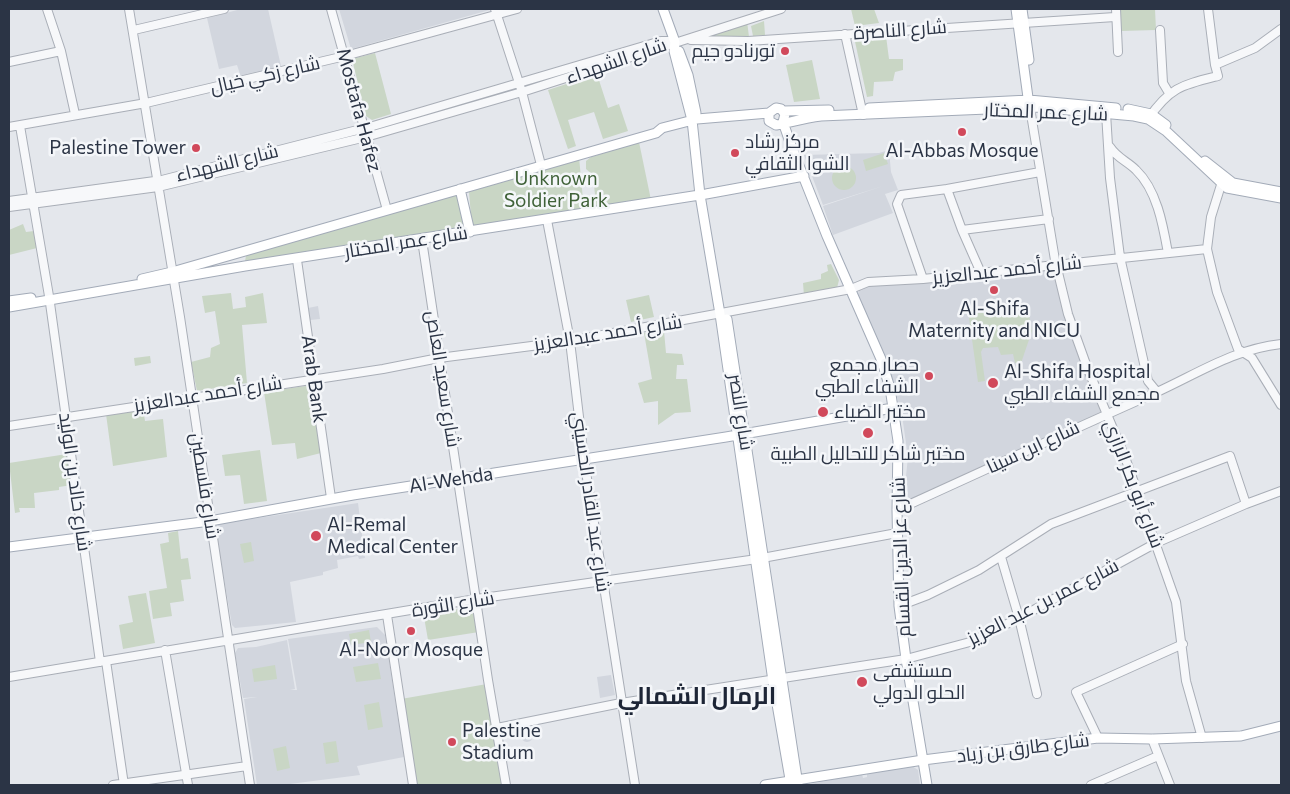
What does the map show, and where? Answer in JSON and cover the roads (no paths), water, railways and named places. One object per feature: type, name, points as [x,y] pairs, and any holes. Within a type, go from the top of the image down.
[{"type":"main road","name":"شارع النصر","points":[[663,9],[675,42],[674,51],[695,123],[703,195],[761,558],[777,680],[794,783]]},
{"type":"main road","points":[[1016,9],[1021,24],[1032,106]]},
{"type":"main road","points":[[1021,24],[1022,9]]},
{"type":"main road","name":"شارع عمر المختار","points":[[783,111],[862,112],[1094,105],[1150,117],[1221,185],[1233,190],[1281,198]]},
{"type":"main road","name":"شارع عمر المختار","points":[[1032,106],[1150,117]]},
{"type":"main road","points":[[695,123],[769,112],[776,108],[783,111],[785,116],[784,122],[793,150]]},
{"type":"main road","points":[[769,112],[772,124],[793,150]]},
{"type":"main road","name":"شارع عمر المختار","points":[[784,122],[799,118],[862,112]]},
{"type":"main road","points":[[1150,117],[1227,180],[1281,192]]},
{"type":"main road","points":[[793,150],[790,136],[799,118]]},
{"type":"main road","points":[[695,123],[759,121],[772,124],[784,122]]},
{"type":"main road","name":"شارع عمر المختار","points":[[173,276],[246,251],[541,165],[656,134],[662,128],[695,123]]},
{"type":"main road","name":"شارع عز الدين القسام","points":[[793,150],[827,236],[881,359],[893,408],[898,441],[897,533],[899,606],[927,785]]},
{"type":"main road","name":"شارع عمر المختار","points":[[9,307],[173,276],[297,260],[703,195],[804,176]]},
{"type":"main road","points":[[460,189],[470,232]]},
{"type":"main road","points":[[245,266],[241,259],[246,251]]},
{"type":"main road","name":"شارع عمر المختار","points":[[9,301],[49,299]]},
{"type":"main road","name":"Al-Wehda","points":[[9,547],[210,521],[331,498],[458,480],[893,408]]},
{"type":"main road","name":"شارع طارق بن زياد","points":[[765,785],[794,783],[923,760],[1098,738],[1152,739],[1241,736],[1281,726]]},
{"type":"street","points":[[47,9],[61,51],[75,114]]},
{"type":"street","name":"شارع فلسطين","points":[[129,9],[134,30],[173,276],[250,785]]},
{"type":"street","points":[[134,30],[224,9]]},
{"type":"street","name":"Mostafa Hafez","points":[[331,9],[387,210]]},
{"type":"street","name":"شارع زكي خيال","points":[[9,127],[146,103],[345,56],[496,12],[518,9]]},
{"type":"street","name":"شارع الشهداء","points":[[9,207],[34,201],[158,184],[366,137],[661,41],[675,42],[685,40],[752,13],[766,14],[780,9]]},
{"type":"street","points":[[1150,117],[1169,93],[1184,85],[1218,76],[1208,9]]},
{"type":"street","points":[[496,12],[521,88],[541,165]]},
{"type":"street","points":[[1116,13],[1118,52]]},
{"type":"street","name":"شارع الناصرة","points":[[685,40],[748,41],[1021,24],[1116,13]]},
{"type":"street","points":[[1215,65],[1255,48],[1281,29]]},
{"type":"street","points":[[1160,30],[1163,83],[1169,93]]},
{"type":"street","points":[[845,34],[862,112]]},
{"type":"street","points":[[9,62],[61,51]]},
{"type":"street","name":"شارع الشهداء","points":[[158,184],[363,128],[521,88]]},
{"type":"street","name":"شارع أبو بكر الرازي","points":[[1032,106],[1040,172],[1056,264],[1068,314],[1087,367],[1137,491],[1176,602],[1183,644],[1186,681],[1202,738]]},
{"type":"street","points":[[1106,113],[1110,147],[1110,178],[1120,257],[1148,380],[1157,392]]},
{"type":"street","name":"شارع خالد بن الوليد","points":[[20,126],[34,201],[83,537],[124,785]]},
{"type":"street","points":[[1110,147],[1114,154],[1135,169],[1147,182],[1153,195],[1168,252]]},
{"type":"street","points":[[923,279],[897,201],[901,195],[947,189],[1040,172]]},
{"type":"street","points":[[1221,185],[1211,217],[1207,249],[1218,292],[1236,344],[1242,352],[1252,358],[1281,405]]},
{"type":"street","points":[[947,189],[962,230],[982,272]]},
{"type":"street","name":"شارع الشهداء","points":[[9,201],[34,201]]},
{"type":"street","points":[[962,230],[1049,219]]},
{"type":"street","name":"شارع عبد القادر الحسيني","points":[[547,220],[570,341],[584,459],[602,582],[635,785]]},
{"type":"street","name":"شارع سعيد العاص","points":[[422,240],[438,358],[506,785]]},
{"type":"street","name":"شارع أحمد عبدالعزيز","points":[[9,426],[191,396],[413,364],[438,358],[570,341],[851,289],[868,282],[923,279],[1207,249]]},
{"type":"street","name":"Arab Bank","points":[[297,260],[331,498]]},
{"type":"street","name":"شارع ابن سينا","points":[[897,510],[1107,413],[1157,392],[1198,370],[1242,352],[1281,344]]},
{"type":"street","points":[[899,606],[936,591],[1001,557],[1051,524],[1230,456],[1246,504]]},
{"type":"street","name":"شارع عمر بن عبد العزيز","points":[[497,728],[621,703],[906,659],[970,642],[1019,618],[1156,543],[1281,491]]},
{"type":"street","name":"شارع الثورة","points":[[9,676],[476,599],[761,558],[897,533]]},
{"type":"street","points":[[1001,557],[1019,618],[1037,694]]},
{"type":"street","points":[[387,615],[413,785]]},
{"type":"street","points":[[1098,738],[1076,692],[1183,644]]},
{"type":"street","points":[[165,650],[188,785]]},
{"type":"street","points":[[1152,739],[1170,785]]},
{"type":"street","points":[[1091,785],[1158,756]]},
{"type":"street","points":[[113,785],[124,785],[247,766]]},
{"type":"place","name":"تورنادو جيم","points":[[785,51]]},
{"type":"place","name":"Al-Abbas Mosque","points":[[962,132]]},
{"type":"place","name":"Palestine Tower","points":[[196,148]]},
{"type":"place","name":"مركز رشاد الشوا الثقافي","points":[[735,153]]},
{"type":"place","name":"Al-Shifa Maternity and NICU","points":[[994,290]]},
{"type":"place","name":"حصار مجمع الشفاء الطبي","points":[[929,376]]},
{"type":"place","name":"Al-Shifa Hospital مجمع الشفاء الطبي","points":[[993,383]]},
{"type":"place","name":"مختبر الضياء","points":[[823,412]]},
{"type":"place","name":"مختبر شاكر للتحاليل الطبية","points":[[868,433]]},
{"type":"place","name":"Al-Remal Medical Center","points":[[316,536]]},
{"type":"place","name":"Al-Noor Mosque","points":[[411,631]]},
{"type":"place","name":"مستشفى الحلو الدولي","points":[[862,682]]},
{"type":"place","name":"Palestine Stadium","points":[[452,742]]},
{"type":"district","name":"الرمال الشمالي","points":[[697,696]]},
{"type":"park label","name":"Unknown Soldier Park","points":[[556,190]]}]
